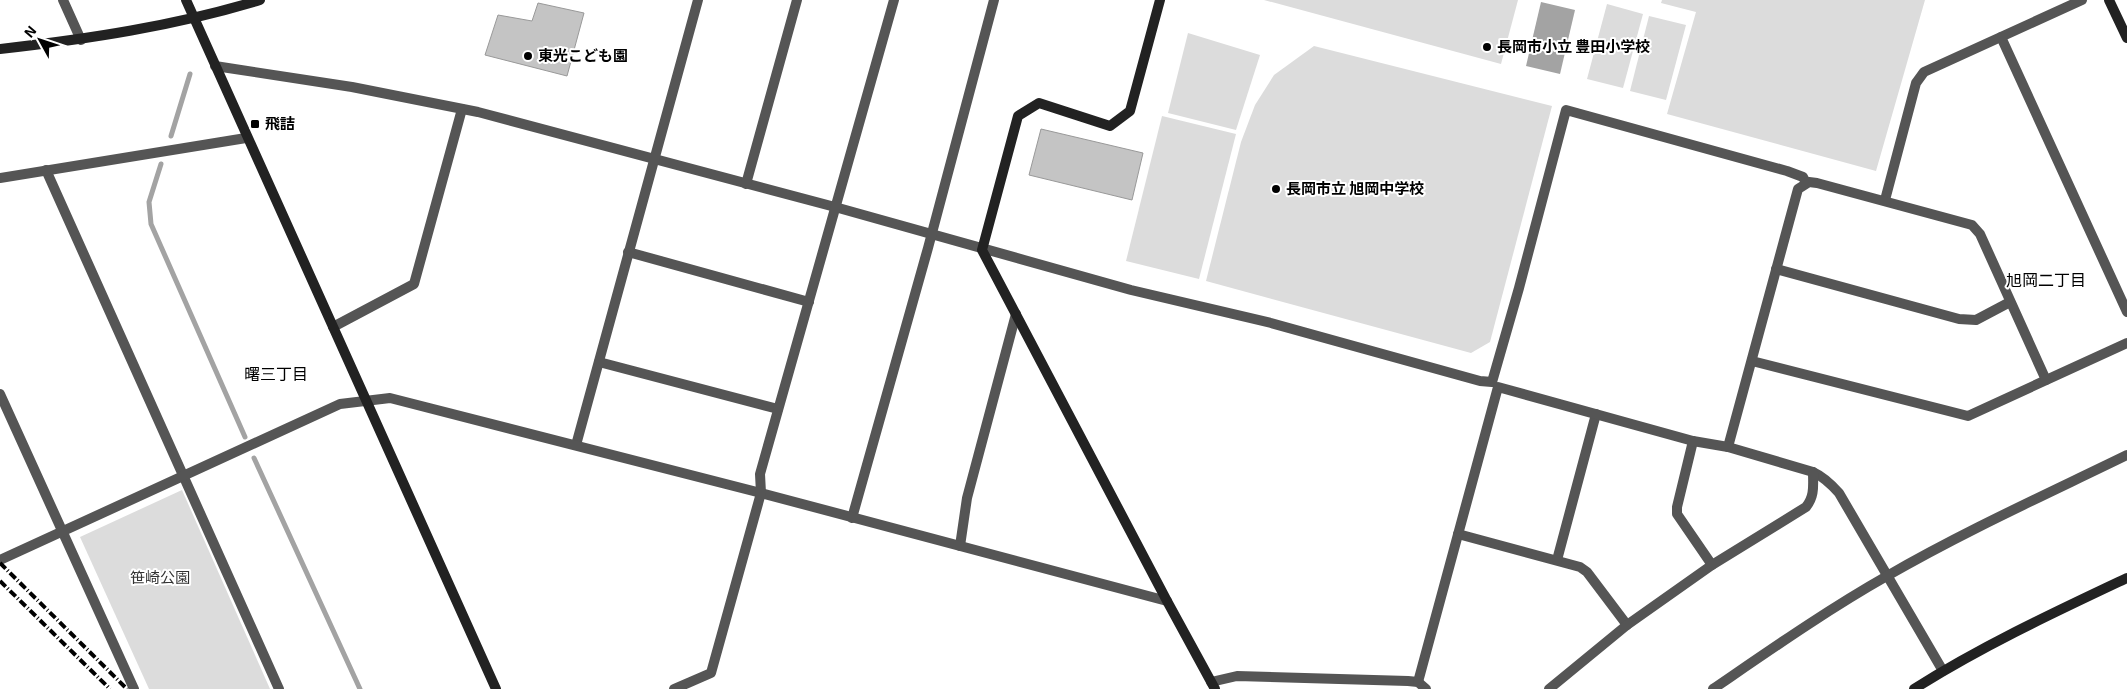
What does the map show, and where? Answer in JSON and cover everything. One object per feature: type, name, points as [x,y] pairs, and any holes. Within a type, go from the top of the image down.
[{"type":"street","points":[[63,0],[81,40]]},
{"type":"street","points":[[186,0],[246,138],[496,689]]},
{"type":"street","points":[[0,49],[81,40],[194,18],[260,0]]},
{"type":"street","points":[[576,445],[698,0]]},
{"type":"street","points":[[746,184],[798,0]]},
{"type":"street","points":[[674,689],[711,673],[761,493],[760,474],[894,0]]},
{"type":"street","points":[[852,518],[928,248],[930,234],[994,0]]},
{"type":"street","points":[[1160,0],[1130,111],[1110,126],[1038,103],[1018,116],[982,250],[1167,602],[1213,685],[1237,676],[1422,686],[1495,384],[1566,110],[1787,171],[1802,178],[1806,183]]},
{"type":"street","points":[[1885,200],[1916,83],[1924,72],[2082,0]]},
{"type":"street","points":[[2109,0],[2127,38]]},
{"type":"street","points":[[2001,37],[2127,312]]},
{"type":"street","points":[[215,66],[318,81],[462,109],[835,207],[982,250],[1130,290],[1271,323],[1495,384],[1693,441],[1728,447],[1813,472],[1822,476],[1839,493],[1942,671]]},
{"type":"street","points":[[332,327],[414,284],[462,109]]},
{"type":"street","points":[[0,178],[246,138]]},
{"type":"street","points":[[46,170],[279,689]]},
{"type":"street","points":[[1728,447],[1798,189],[1806,183],[1817,183],[1885,200],[1972,225],[1976,229],[2046,380]]},
{"type":"street","points":[[628,252],[809,302]]},
{"type":"street","points":[[1776,269],[1959,319],[1976,320],[2010,302]]},
{"type":"street","points":[[960,546],[967,498],[1016,314]]},
{"type":"street","points":[[1752,360],[1968,416],[2127,343]]},
{"type":"street","points":[[599,362],[778,409]]},
{"type":"street","points":[[0,394],[134,689]]},
{"type":"street","points":[[0,560],[340,404],[390,398],[523,434],[576,445],[761,493],[1167,602]]},
{"type":"street","points":[[1557,560],[1596,414]]},
{"type":"street","points":[[1693,441],[1677,507],[1678,514],[1712,565]]},
{"type":"street","points":[[1713,689],[1784,640],[1887,576],[2010,510],[2127,455]]},
{"type":"street","points":[[1549,689],[1627,625],[1712,565],[1806,506],[1811,500],[1813,492],[1813,472]]},
{"type":"street","points":[[1458,534],[1580,566],[1587,572],[1627,625]]},
{"type":"street","points":[[1914,689],[1942,671],[2026,626],[2127,578]]},
{"type":"green space","points":[[1264,0],[1518,0],[1501,64]]},
{"type":"green space","points":[[1662,0],[1925,0],[1876,171],[1667,114],[1696,12],[1661,3]]},
{"type":"green space","points":[[1607,4],[1643,14],[1623,88],[1587,79]]},
{"type":"green space","points":[[1649,16],[1686,25],[1666,100],[1630,91]]},
{"type":"green space","points":[[1188,33],[1260,55],[1236,130],[1168,113]]},
{"type":"green space","name":"長岡市立 旭岡中学校","points":[[1314,46],[1552,106],[1490,342],[1471,353],[1206,281],[1241,142],[1255,105],[1274,75]]},
{"type":"green space","points":[[1162,116],[1236,134],[1199,279],[1126,261]]},
{"type":"green space","name":"笹崎公園","points":[[182,490],[270,689],[149,689],[80,537]]},
{"type":"shaded area","points":[[1541,2],[1575,10],[1560,74],[1526,66]]},
{"type":"building","name":"東光こども園","points":[[538,3],[584,13],[567,76],[485,55],[498,15],[532,21]]},
{"type":"building","points":[[1041,129],[1143,153],[1132,200],[1029,175]]},
{"type":"waterway","points":[[171,136],[190,74]]},
{"type":"waterway","points":[[161,164],[149,202],[151,224],[245,437]]},
{"type":"waterway","points":[[254,458],[360,689]]},
{"type":"railway","points":[[0,563],[127,689]]},
{"type":"railway","points":[[0,581],[110,689]]},
{"type":"place","name":"長岡市小立 豊田小学校","points":[[1487,47]]},
{"type":"place","name":"東光こども園","points":[[528,56]]},
{"type":"place","name":"飛詰","points":[[255,124]]},
{"type":"place","name":"長岡市立 旭岡中学校","points":[[1276,189]]},
{"type":"district","name":"旭岡二丁目","points":[[2046,280]]},
{"type":"district","name":"曙三丁目","points":[[276,374]]}]
